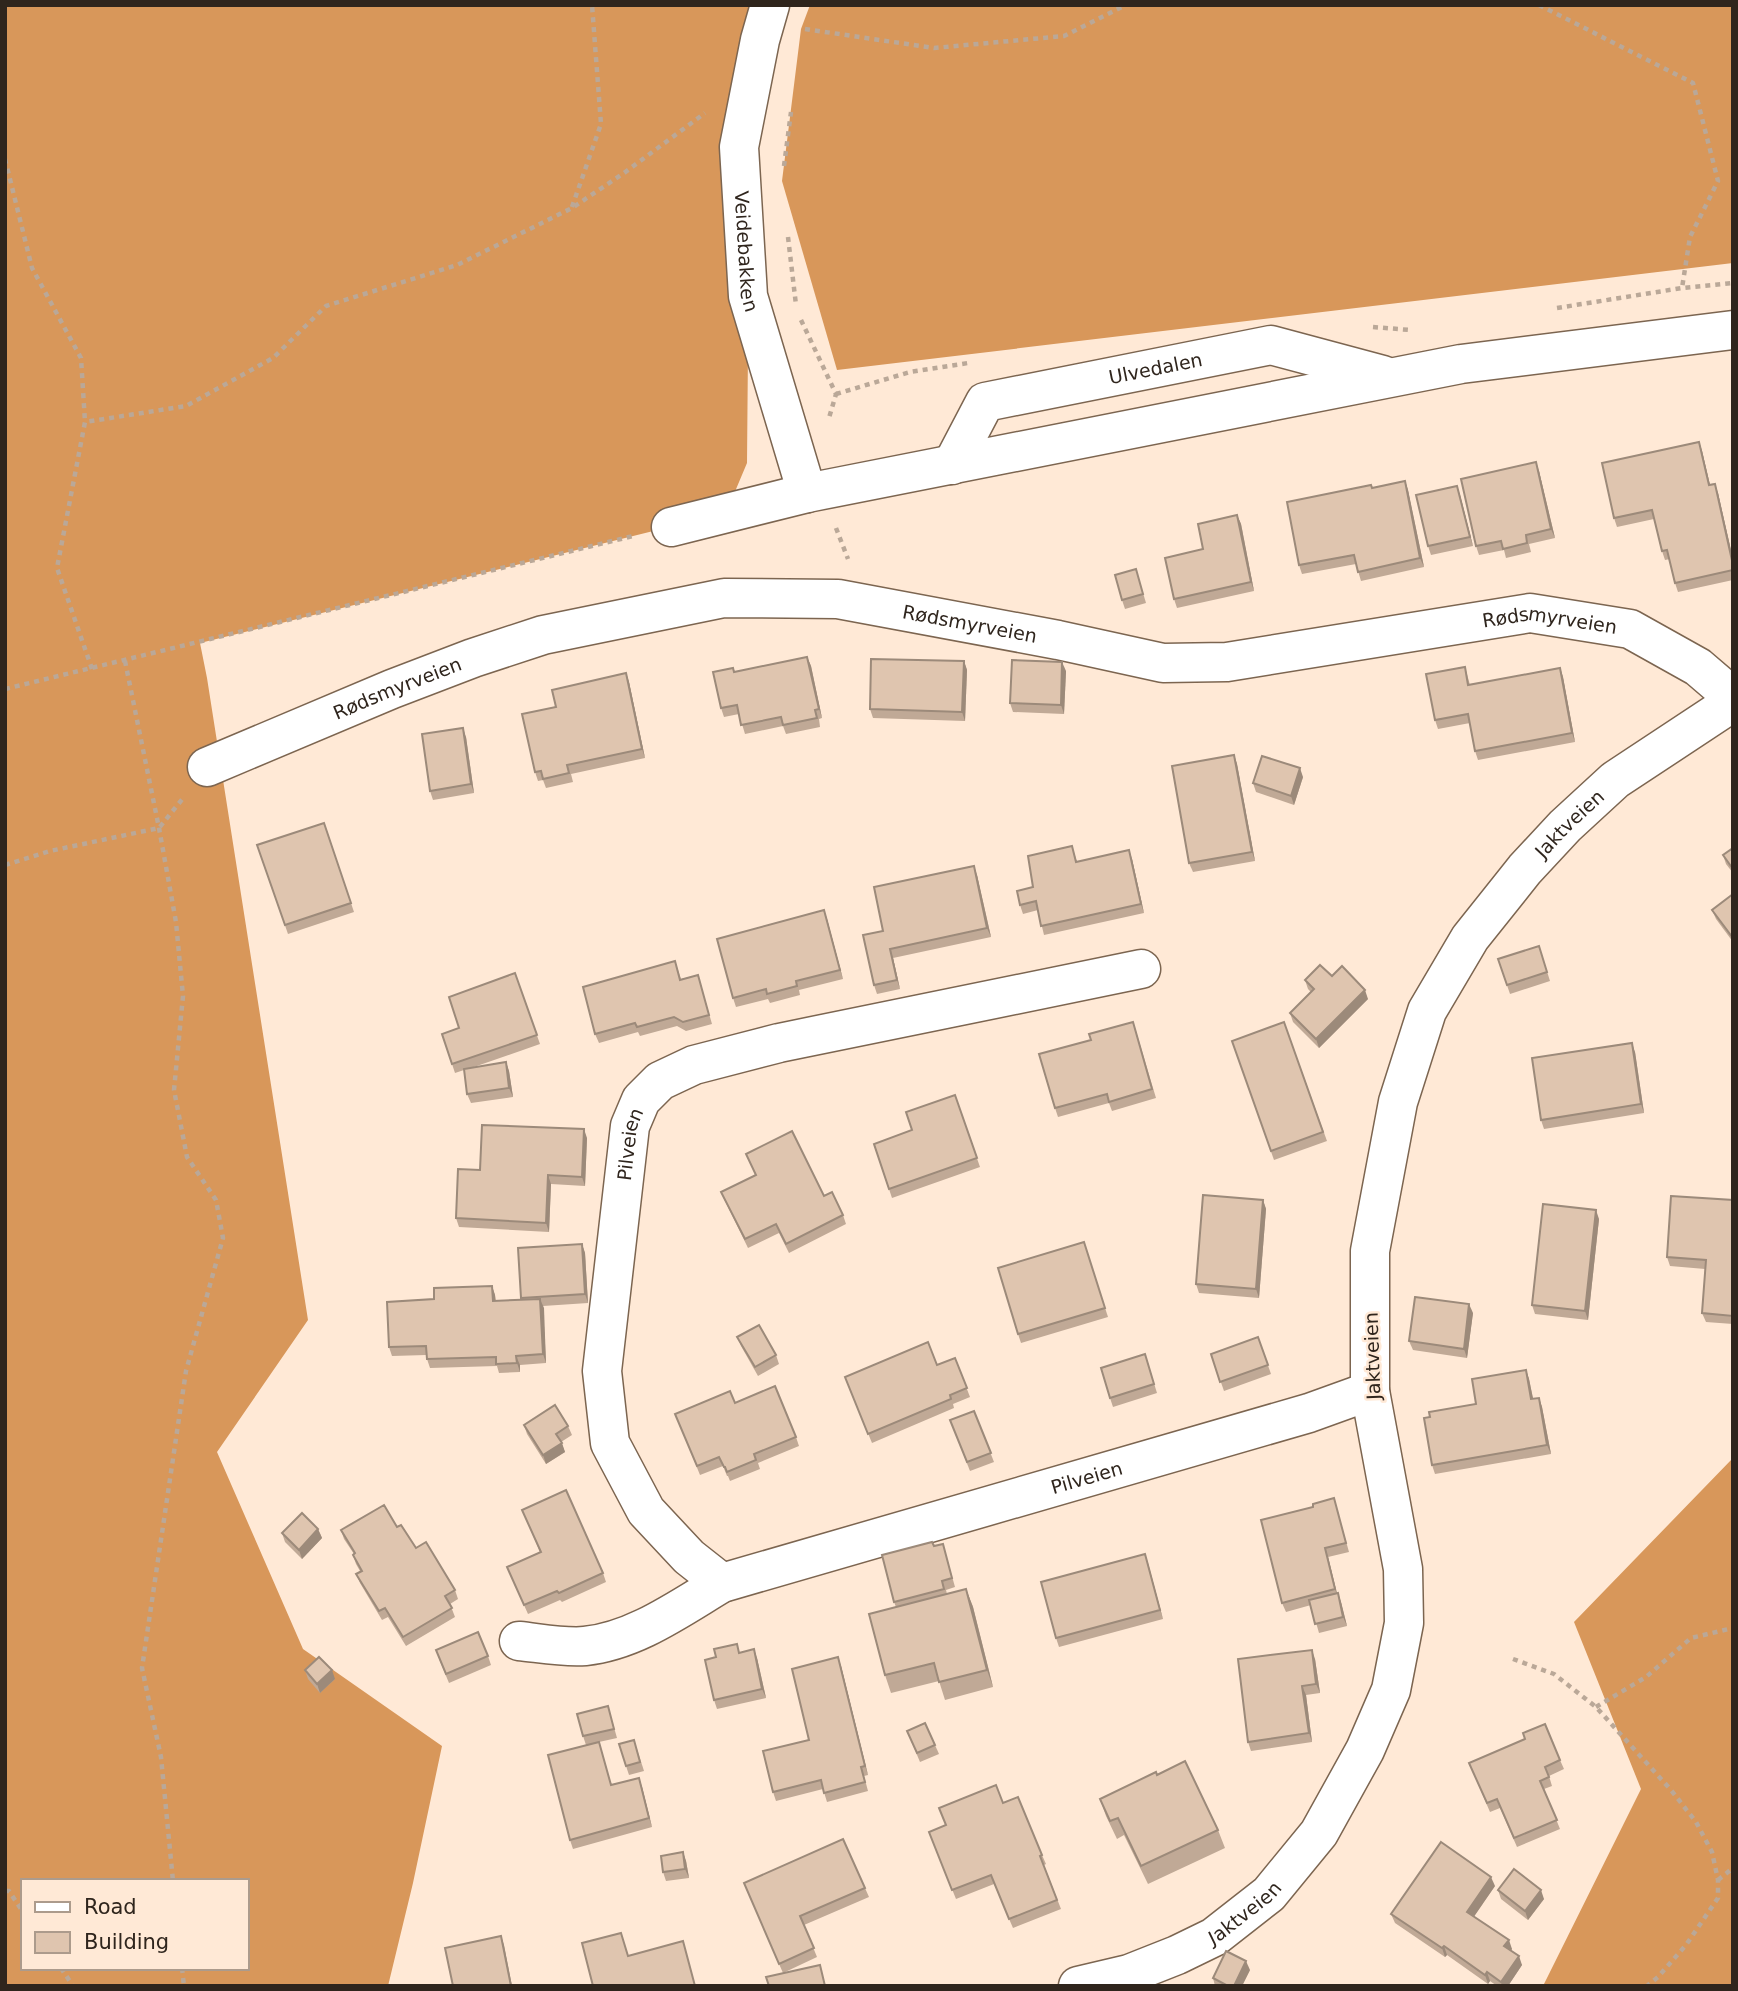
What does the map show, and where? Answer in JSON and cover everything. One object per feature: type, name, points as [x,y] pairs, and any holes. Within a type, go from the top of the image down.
[{"type":"street","name":"Veidebakken","points":[[770,5],[760,40],[739,147],[748,296],[815,492]]},
{"type":"street","name":"Ulvedalen","points":[[671,527],[815,492],[1461,364],[1733,330]]},
{"type":"street","name":"Ulvedalen","points":[[952,464],[985,402],[1271,345],[1392,378]]},
{"type":"street","name":"Rødsmyrveien","points":[[207,767],[473,658],[543,635],[724,597],[838,599],[1058,640],[1163,663],[1227,662],[1530,613],[1629,629],[1698,667],[1733,699]]},
{"type":"street","name":"Jaktveien","points":[[1078,1986],[1129,1973],[1177,1955],[1214,1937],[1269,1894],[1320,1833],[1365,1750],[1391,1690],[1404,1623],[1403,1569],[1370,1391],[1370,1251],[1398,1102],[1427,1011],[1470,938],[1525,869],[1565,826],[1615,780],[1733,699]]},
{"type":"street","name":"Pilveien","points":[[722,1583],[689,1557],[646,1511],[610,1443],[602,1371],[630,1126],[641,1100],[660,1081],[694,1065],[779,1043],[1141,969]]},
{"type":"street","name":"Pilveien","points":[[519,1641],[584,1646],[627,1636],[722,1583],[1309,1413],[1370,1391]]},
{"type":"path","points":[[572,208],[601,124],[592,5]]},
{"type":"path","points":[[801,29],[934,48],[1064,36],[1126,5]]},
{"type":"path","points":[[1539,5],[1693,83],[1718,181],[1690,237],[1682,288],[1733,283]]},
{"type":"path","points":[[85,422],[186,406],[273,358],[326,306],[457,265],[572,208],[625,173],[713,106]]},
{"type":"path","points":[[784,167],[791,112]]},
{"type":"path","points":[[5,159],[32,268],[81,358],[85,422],[57,568],[92,669]]},
{"type":"path","points":[[788,233],[797,312],[836,394]]},
{"type":"path","points":[[815,492],[850,564],[853,579],[852,602]]},
{"type":"path","points":[[5,689],[671,527]]},
{"type":"path","points":[[125,661],[176,922],[183,996],[174,1090],[187,1157],[216,1200],[223,1238],[186,1371],[142,1668],[161,1757],[173,1879]]},
{"type":"path","points":[[5,865],[50,851],[159,828],[207,767]]},
{"type":"path","points":[[1596,1707],[1646,1677],[1691,1638],[1733,1628]]},
{"type":"path","points":[[1513,1660],[1554,1674],[1596,1707],[1671,1790],[1696,1822],[1712,1852],[1718,1880],[1718,1898],[1686,1945],[1647,1986]]},
{"type":"path","points":[[1718,1880],[1733,1868]]},
{"type":"path","points":[[5,1891],[9,1891],[21,1909]]},
{"type":"path","points":[[62,1970],[73,1986]]},
{"type":"shaded area","points":[[5,5],[751,5],[747,463],[726,513],[200,643],[308,1320],[217,1452],[303,1649],[442,1746],[388,1986],[5,1986]]},
{"type":"shaded area","points":[[810,5],[1733,5],[1733,263],[837,370],[782,181],[801,29]]},
{"type":"shaded area","points":[[1733,1458],[1733,1986],[1543,1986],[1641,1789],[1574,1622]]},
{"type":"building","points":[[1699,442],[1709,485],[1715,484],[1733,570],[1675,583],[1667,550],[1662,551],[1652,510],[1614,518],[1602,463]]},
{"type":"building","points":[[1536,462],[1551,529],[1526,535],[1527,543],[1503,549],[1501,541],[1476,546],[1461,479]]},
{"type":"building","points":[[1405,481],[1420,558],[1358,572],[1354,555],[1299,565],[1287,502]]},
{"type":"building","points":[[1457,486],[1470,537],[1428,546],[1416,495]]},
{"type":"building","points":[[1237,515],[1251,582],[1174,599],[1165,558],[1203,549],[1198,524]]},
{"type":"building","points":[[1136,569],[1143,594],[1122,600],[1115,575]]},
{"type":"building","points":[[807,657],[819,709],[815,710],[817,718],[783,725],[781,717],[741,725],[737,705],[721,708],[713,672],[733,668],[734,672]]},
{"type":"building","points":[[871,659],[964,661],[962,712],[870,709]]},
{"type":"building","points":[[1012,660],[1062,662],[1061,705],[1010,703]]},
{"type":"building","points":[[1465,667],[1468,685],[1560,668],[1572,733],[1475,751],[1468,714],[1435,720],[1426,674]]},
{"type":"building","points":[[626,673],[642,749],[567,765],[569,773],[543,779],[541,771],[535,772],[522,714],[556,707],[552,690]]},
{"type":"building","points":[[463,728],[471,784],[430,791],[422,734]]},
{"type":"building","points":[[1234,755],[1252,852],[1189,863],[1172,766]]},
{"type":"building","points":[[1262,756],[1300,768],[1291,796],[1253,783]]},
{"type":"building","points":[[324,823],[351,903],[285,925],[257,845]]},
{"type":"building","points":[[1072,846],[1076,862],[1129,850],[1141,904],[1041,926],[1036,901],[1020,905],[1017,891],[1033,887],[1028,856]]},
{"type":"building","points":[[1733,848],[1733,869],[1723,855]]},
{"type":"building","points":[[974,866],[987,928],[890,949],[897,980],[874,985],[863,935],[883,931],[874,887]]},
{"type":"building","points":[[1733,894],[1733,938],[1712,910]]},
{"type":"building","points":[[824,910],[840,970],[796,981],[797,986],[767,994],[766,989],[733,998],[717,939]]},
{"type":"building","points":[[1539,946],[1547,972],[1507,985],[1498,959]]},
{"type":"building","points":[[675,961],[680,980],[698,975],[709,1015],[683,1022],[674,1017],[637,1027],[635,1023],[595,1034],[583,987]]},
{"type":"building","points":[[1320,965],[1332,976],[1342,966],[1365,990],[1316,1039],[1290,1013],[1314,989],[1305,980]]},
{"type":"building","points":[[515,973],[537,1035],[452,1064],[442,1034],[459,1028],[449,997]]},
{"type":"building","points":[[1133,1022],[1152,1089],[1109,1102],[1107,1094],[1055,1108],[1039,1054],[1091,1040],[1089,1034]]},
{"type":"building","points":[[1284,1022],[1323,1132],[1271,1151],[1232,1041]]},
{"type":"building","points":[[1632,1043],[1641,1104],[1541,1120],[1532,1058]]},
{"type":"building","points":[[506,1062],[509,1088],[467,1094],[464,1069]]},
{"type":"building","points":[[955,1095],[977,1158],[889,1189],[874,1144],[912,1130],[906,1112]]},
{"type":"building","points":[[482,1125],[584,1129],[582,1177],[548,1175],[546,1223],[456,1218],[458,1169],[480,1170]]},
{"type":"building","points":[[792,1131],[824,1196],[832,1192],[843,1215],[786,1244],[776,1224],[745,1239],[721,1192],[756,1175],[746,1154]]},
{"type":"building","points":[[1203,1195],[1263,1200],[1256,1289],[1196,1284]]},
{"type":"building","points":[[1671,1196],[1733,1200],[1733,1316],[1702,1313],[1706,1260],[1667,1257]]},
{"type":"building","points":[[1543,1204],[1596,1210],[1585,1311],[1532,1305]]},
{"type":"building","points":[[1084,1242],[1105,1308],[1018,1334],[998,1268]]},
{"type":"building","points":[[582,1244],[585,1294],[521,1298],[518,1248]]},
{"type":"building","points":[[492,1286],[493,1301],[540,1299],[543,1354],[516,1356],[517,1363],[496,1364],[496,1357],[427,1359],[426,1346],[389,1347],[387,1302],[434,1299],[434,1288]]},
{"type":"building","points":[[1415,1297],[1469,1304],[1464,1349],[1409,1341]]},
{"type":"building","points":[[759,1325],[776,1355],[755,1367],[737,1337]]},
{"type":"building","points":[[1258,1337],[1268,1365],[1220,1382],[1211,1354]]},
{"type":"building","points":[[928,1342],[937,1365],[955,1358],[967,1388],[950,1395],[951,1399],[868,1434],[845,1377]]},
{"type":"building","points":[[1145,1354],[1154,1384],[1110,1398],[1101,1368]]},
{"type":"building","points":[[1526,1370],[1531,1399],[1539,1398],[1547,1445],[1432,1465],[1424,1418],[1430,1417],[1429,1412],[1476,1404],[1472,1379]]},
{"type":"building","points":[[775,1386],[796,1437],[754,1454],[756,1460],[727,1472],[719,1457],[697,1466],[675,1414],[730,1391],[735,1403]]},
{"type":"building","points":[[555,1405],[568,1426],[556,1434],[562,1443],[543,1455],[524,1425]]},
{"type":"building","points":[[974,1411],[991,1453],[967,1462],[950,1420]]},
{"type":"building","points":[[566,1490],[603,1573],[524,1605],[507,1567],[541,1552],[522,1510]]},
{"type":"building","points":[[1334,1498],[1346,1543],[1325,1548],[1335,1589],[1282,1603],[1261,1520],[1313,1507],[1313,1504]]},
{"type":"building","points":[[384,1505],[397,1527],[401,1525],[416,1548],[426,1542],[455,1590],[445,1596],[452,1608],[403,1637],[385,1608],[379,1611],[356,1574],[362,1571],[341,1530]]},
{"type":"building","points":[[302,1513],[318,1529],[299,1550],[282,1533]]},
{"type":"building","points":[[932,1542],[934,1546],[943,1544],[952,1578],[942,1581],[944,1589],[894,1602],[882,1555]]},
{"type":"building","points":[[1145,1554],[1160,1610],[1056,1638],[1041,1582]]},
{"type":"building","points":[[966,1589],[987,1670],[939,1682],[934,1663],[885,1675],[869,1614]]},
{"type":"building","points":[[1338,1593],[1343,1617],[1315,1624],[1309,1600]]},
{"type":"building","points":[[478,1632],[488,1656],[446,1674],[436,1650]]},
{"type":"building","points":[[737,1644],[739,1653],[754,1649],[762,1689],[714,1700],[705,1660],[716,1657],[714,1649]]},
{"type":"building","points":[[1312,1650],[1316,1684],[1302,1686],[1309,1733],[1248,1742],[1238,1659]]},
{"type":"building","points":[[319,1657],[332,1670],[317,1684],[305,1670]]},
{"type":"building","points":[[838,1657],[865,1766],[861,1767],[865,1782],[824,1793],[821,1780],[773,1792],[763,1751],[809,1740],[792,1669]]},
{"type":"building","points":[[608,1706],[614,1729],[583,1736],[577,1714]]},
{"type":"building","points":[[925,1723],[935,1745],[917,1753],[907,1731]]},
{"type":"building","points":[[1545,1724],[1560,1760],[1545,1767],[1549,1777],[1540,1781],[1557,1820],[1514,1838],[1497,1799],[1487,1803],[1469,1763],[1525,1739],[1523,1733]]},
{"type":"building","points":[[634,1740],[640,1762],[626,1766],[619,1744]]},
{"type":"building","points":[[599,1742],[611,1785],[639,1778],[649,1818],[570,1840],[548,1755]]},
{"type":"building","points":[[1185,1761],[1218,1830],[1141,1866],[1118,1818],[1110,1821],[1100,1799]]},
{"type":"building","points":[[996,1785],[1003,1803],[1018,1797],[1057,1900],[1009,1919],[991,1875],[952,1890],[929,1832],[946,1825],[939,1808]]},
{"type":"building","points":[[843,1839],[865,1888],[800,1916],[814,1948],[779,1964],[744,1883]]},
{"type":"building","points":[[1441,1842],[1491,1877],[1467,1912],[1509,1940],[1504,1946],[1519,1956],[1501,1982],[1487,1972],[1485,1975],[1391,1914]]},
{"type":"building","points":[[683,1852],[685,1869],[663,1872],[661,1856]]},
{"type":"building","points":[[1514,1869],[1541,1890],[1525,1911],[1498,1890]]},
{"type":"building","points":[[621,1933],[628,1956],[683,1941],[695,1986],[593,1986],[582,1943]]},
{"type":"building","points":[[501,1936],[511,1986],[453,1986],[445,1948]]},
{"type":"building","points":[[1226,1951],[1246,1961],[1234,1986],[1228,1986],[1213,1978]]},
{"type":"building","points":[[820,1965],[825,1986],[769,1986],[766,1977]]}]
